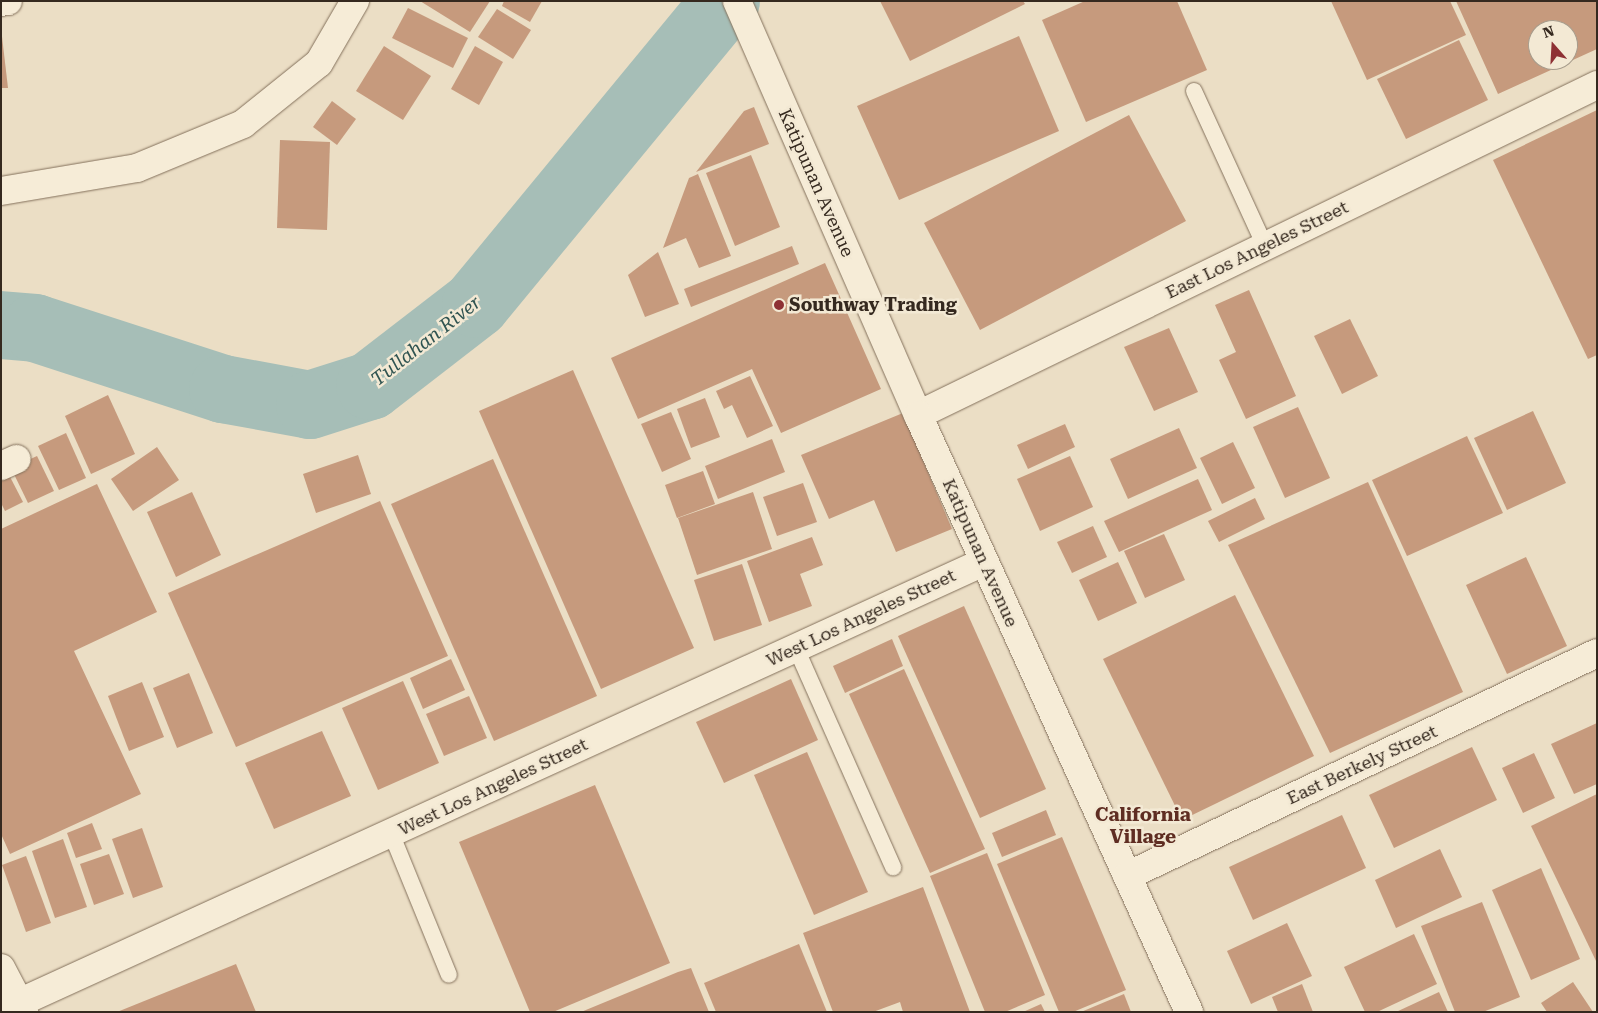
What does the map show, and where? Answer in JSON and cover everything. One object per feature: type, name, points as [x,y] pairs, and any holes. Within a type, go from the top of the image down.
[{"type":"street","points":[[1,2],[8,1]]},
{"type":"street","points":[[1,191],[137,168],[243,124],[319,63],[355,1]]},
{"type":"street","name":"Katipunan Avenue","points":[[737,1],[918,415],[1189,1012]]},
{"type":"street","name":"East Los Angeles Street","points":[[918,415],[1597,85]]},
{"type":"street","name":"West Los Angeles Street","points":[[15,1008],[984,562]]},
{"type":"street","name":"East Berkely Street","points":[[1128,876],[1597,653]]},
{"type":"street","points":[[1,968],[15,1008]]},
{"type":"lane","points":[[1194,91],[1265,246]]},
{"type":"lane","points":[[796,648],[893,867]]},
{"type":"lane","points":[[392,833],[449,975]]},
{"type":"building","points":[[420,1],[490,1],[470,32]]},
{"type":"building","points":[[504,1],[542,1],[530,22],[502,6]]},
{"type":"building","points":[[880,1],[1023,1],[1025,4],[910,61]]},
{"type":"building","points":[[1085,1],[1177,1],[1207,70],[1086,122],[1042,20]]},
{"type":"building","points":[[1331,1],[1450,1],[1466,35],[1367,80]]},
{"type":"building","points":[[1456,1],[1597,1],[1597,49],[1578,58],[1578,20],[1528,20],[1528,70],[1551,70],[1498,94]]},
{"type":"building","points":[[408,8],[468,38],[453,68],[392,38]]},
{"type":"building","points":[[497,9],[531,30],[513,59],[478,37]]},
{"type":"building","points":[[1,28],[8,88],[1,88]]},
{"type":"building","points":[[1019,36],[1059,131],[899,200],[857,106]]},
{"type":"building","points":[[1459,40],[1488,100],[1406,139],[1377,79]]},
{"type":"building","points":[[384,46],[431,76],[403,120],[356,91]]},
{"type":"building","points":[[475,46],[503,62],[479,105],[451,89]]},
{"type":"building","points":[[332,101],[356,119],[337,145],[313,127]]},
{"type":"building","points":[[754,107],[769,144],[696,172],[744,111]]},
{"type":"building","points":[[1597,110],[1597,355],[1588,359],[1493,160]]},
{"type":"building","points":[[1129,115],[1186,221],[980,330],[924,223]]},
{"type":"building","points":[[280,140],[330,142],[327,230],[277,228]]},
{"type":"building","points":[[751,155],[780,227],[735,246],[706,173]]},
{"type":"building","points":[[698,174],[731,256],[699,268],[686,238],[663,248],[689,178]]},
{"type":"building","points":[[792,246],[799,264],[691,307],[684,289]]},
{"type":"building","points":[[658,252],[679,304],[645,317],[628,275]]},
{"type":"building","points":[[825,263],[881,389],[781,433],[752,369],[638,419],[611,358]]},
{"type":"building","points":[[1249,290],[1296,396],[1246,419],[1219,360],[1236,352],[1215,305]]},
{"type":"building","points":[[1350,319],[1378,376],[1342,394],[1314,336]]},
{"type":"building","points":[[1169,328],[1198,392],[1154,411],[1124,347]]},
{"type":"building","points":[[573,370],[694,648],[601,689],[479,411]]},
{"type":"building","points":[[750,376],[773,426],[747,438],[732,405],[724,409],[716,391]]},
{"type":"building","points":[[108,395],[135,454],[91,474],[65,416]]},
{"type":"building","points":[[705,398],[720,437],[691,448],[677,409]]},
{"type":"building","points":[[1298,407],[1330,478],[1285,498],[1253,427]]},
{"type":"building","points":[[1533,411],[1566,483],[1507,510],[1474,438]]},
{"type":"building","points":[[671,412],[691,459],[662,472],[641,424]]},
{"type":"building","points":[[903,413],[952,529],[896,552],[874,500],[829,519],[801,455]]},
{"type":"building","points":[[1065,424],[1075,447],[1028,469],[1017,445]]},
{"type":"building","points":[[1179,428],[1197,468],[1128,499],[1110,459]]},
{"type":"building","points":[[66,433],[86,478],[59,490],[38,446]]},
{"type":"building","points":[[1467,436],[1503,513],[1407,556],[1372,480]]},
{"type":"building","points":[[772,439],[785,472],[718,499],[705,466]]},
{"type":"building","points":[[1233,442],[1255,488],[1222,504],[1200,458]]},
{"type":"building","points":[[157,447],[179,480],[133,511],[111,479]]},
{"type":"building","points":[[358,455],[371,494],[316,513],[303,474]]},
{"type":"building","points":[[37,456],[54,491],[28,503],[11,468]]},
{"type":"building","points":[[1070,456],[1093,507],[1040,531],[1017,479]]},
{"type":"building","points":[[493,459],[597,696],[494,741],[391,504]]},
{"type":"building","points":[[7,471],[23,502],[5,511],[1,503],[1,474]]},
{"type":"building","points":[[703,471],[715,504],[677,518],[665,485]]},
{"type":"building","points":[[1198,479],[1212,510],[1119,552],[1104,521]]},
{"type":"building","points":[[1368,482],[1463,692],[1330,753],[1228,545]]},
{"type":"building","points":[[803,483],[817,522],[777,536],[763,497]]},
{"type":"building","points":[[97,484],[157,612],[74,651],[141,794],[10,854],[1,834],[1,529]]},
{"type":"building","points":[[192,492],[221,555],[176,577],[147,512]]},
{"type":"building","points":[[753,492],[772,549],[697,575],[678,518]]},
{"type":"building","points":[[1255,498],[1265,519],[1219,542],[1208,521]]},
{"type":"building","points":[[380,501],[448,656],[236,747],[168,593]]},
{"type":"building","points":[[1093,526],[1107,557],[1072,573],[1057,542]]},
{"type":"building","points":[[1164,534],[1185,580],[1145,598],[1124,551]]},
{"type":"building","points":[[812,537],[823,565],[800,574],[812,606],[769,622],[747,561]]},
{"type":"building","points":[[1526,557],[1567,646],[1507,674],[1466,585]]},
{"type":"building","points":[[1118,562],[1137,603],[1098,621],[1079,580]]},
{"type":"building","points":[[742,564],[762,625],[714,641],[694,580]]},
{"type":"building","points":[[1235,595],[1314,756],[1182,820],[1103,659]]},
{"type":"building","points":[[964,606],[1046,789],[980,818],[898,636]]},
{"type":"building","points":[[892,639],[903,666],[845,693],[833,666]]},
{"type":"building","points":[[451,659],[465,690],[423,709],[410,678]]},
{"type":"building","points":[[904,669],[985,849],[930,873],[849,694]]},
{"type":"building","points":[[189,673],[213,733],[177,748],[153,688]]},
{"type":"building","points":[[791,679],[818,740],[724,783],[696,722]]},
{"type":"building","points":[[403,681],[439,763],[378,790],[342,708]]},
{"type":"building","points":[[142,682],[164,737],[129,751],[108,696]]},
{"type":"building","points":[[469,696],[487,738],[444,756],[426,714]]},
{"type":"building","points":[[1597,723],[1597,784],[1574,794],[1551,744]]},
{"type":"building","points":[[322,731],[351,796],[274,829],[245,763]]},
{"type":"building","points":[[1472,747],[1497,800],[1394,848],[1369,795]]},
{"type":"building","points":[[807,752],[868,892],[814,915],[754,775]]},
{"type":"building","points":[[1534,753],[1555,798],[1523,813],[1502,768]]},
{"type":"building","points":[[595,785],[670,963],[553,1012],[530,1012],[459,842]]},
{"type":"building","points":[[1597,794],[1597,963],[1531,826]]},
{"type":"building","points":[[1046,810],[1056,835],[1002,857],[992,833]]},
{"type":"building","points":[[1342,815],[1366,868],[1253,920],[1229,867]]},
{"type":"building","points":[[92,823],[102,849],[76,858],[67,833]]},
{"type":"building","points":[[142,828],[163,887],[133,898],[112,839]]},
{"type":"building","points":[[1062,837],[1126,990],[1073,1012],[1059,1012],[997,864]]},
{"type":"building","points":[[63,839],[87,907],[55,918],[32,851]]},
{"type":"building","points":[[1440,849],[1462,897],[1396,928],[1375,880]]},
{"type":"building","points":[[987,853],[1045,995],[1005,1012],[985,1012],[930,876]]},
{"type":"building","points":[[109,854],[124,894],[94,905],[80,864]]},
{"type":"building","points":[[26,856],[51,923],[26,932],[2,865]]},
{"type":"building","points":[[1541,868],[1580,959],[1531,980],[1492,890]]},
{"type":"building","points":[[923,887],[970,1012],[903,1012],[900,1002],[873,1012],[833,1012],[803,933]]},
{"type":"building","points":[[1482,902],[1520,997],[1483,1012],[1455,1012],[1421,926]]},
{"type":"building","points":[[1287,923],[1312,976],[1251,1004],[1227,951]]},
{"type":"building","points":[[1414,934],[1437,984],[1377,1012],[1365,1012],[1344,967]]},
{"type":"building","points":[[799,944],[827,1012],[716,1012],[704,983]]},
{"type":"building","points":[[236,964],[256,1012],[117,1012]]},
{"type":"building","points":[[691,968],[709,1012],[581,1012],[678,972]]},
{"type":"building","points":[[1573,982],[1593,1012],[1547,1012],[1541,1003]]},
{"type":"building","points":[[1302,984],[1313,1012],[1278,1012],[1272,997]]},
{"type":"building","points":[[1439,992],[1448,1012],[1396,1012]]},
{"type":"building","points":[[1124,994],[1131,1012],[1081,1012]]},
{"type":"building","points":[[1041,1004],[1045,1012],[1023,1012]]},
{"type":"waterway","name":"Tullahan River","points":[[1,325],[35,328],[223,389],[310,405],[370,386],[476,304],[726,1]]},
{"type":"place","name":"Southway Trading","points":[[779,305]]},
{"type":"district","name":"California Village","points":[[1143,826]]}]
